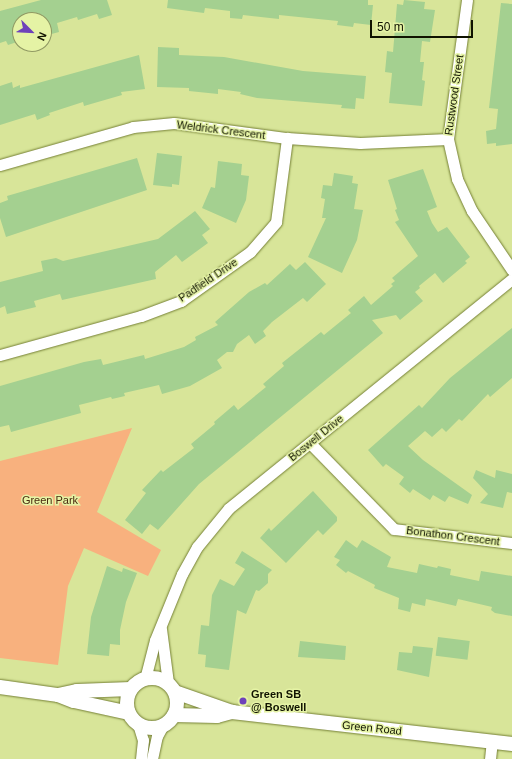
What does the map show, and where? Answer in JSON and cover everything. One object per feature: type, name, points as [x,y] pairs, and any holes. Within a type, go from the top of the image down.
[{"type":"street","name":"Rustwood Street","points":[[467,0],[448,139],[457,179],[472,211],[512,270]]},
{"type":"street","name":"Weldrick Crescent","points":[[0,165],[133,127],[174,123],[287,138],[360,143],[448,139]]},
{"type":"street","name":"Padfield Drive","points":[[0,355],[141,316],[180,301],[250,252],[276,222],[287,138]]},
{"type":"street","name":"Boswell Drive","points":[[145,679],[155,640],[161,630],[169,603],[197,547],[229,508],[512,279]]},
{"type":"street","name":"Bonathon Crescent","points":[[310,443],[394,529],[512,542]]},
{"type":"street","name":"Boswell Drive","points":[[161,630],[171,687]]},
{"type":"street","points":[[58,695],[77,690],[130,689],[145,679],[157,678],[171,687],[177,701],[174,715],[163,725],[157,736],[152,759]]},
{"type":"street","points":[[0,687],[58,695],[74,701],[129,713]]},
{"type":"street","name":"Green Road","points":[[171,687],[232,712],[512,744]]},
{"type":"street","points":[[130,689],[127,701],[129,713],[138,724],[143,740],[141,759]]},
{"type":"street","name":"Green Road","points":[[174,715],[217,716],[232,712]]},
{"type":"street","points":[[138,724],[150,728],[163,725]]},
{"type":"street","points":[[490,759],[492,742]]},
{"type":"green space","name":"Green Park","points":[[132,428],[97,512],[161,550],[148,576],[84,548],[68,586],[58,665],[0,658],[0,461]]},
{"type":"building","points":[[41,0],[107,0],[112,15],[99,19],[97,14],[78,20],[77,17],[57,23],[59,32],[52,34],[52,12],[12,12],[12,44],[8,45],[6,41],[0,43],[0,11]]},
{"type":"building","points":[[168,0],[368,0],[368,5],[373,5],[371,25],[354,23],[353,27],[337,25],[338,21],[279,15],[279,19],[243,15],[242,19],[230,18],[230,11],[205,8],[204,13],[167,8]]},
{"type":"building","points":[[404,0],[425,2],[424,9],[435,10],[430,42],[422,41],[420,62],[424,62],[422,80],[425,81],[422,106],[389,103],[392,73],[385,72],[387,51],[393,52],[397,4],[403,5]]},
{"type":"building","points":[[501,3],[512,4],[512,144],[496,146],[496,143],[487,144],[486,131],[496,129],[498,109],[489,108]]},
{"type":"building","points":[[158,47],[179,48],[179,55],[224,57],[303,71],[366,76],[364,99],[356,98],[355,109],[341,108],[342,105],[257,98],[240,94],[241,92],[218,89],[218,94],[189,91],[189,88],[157,87]]},
{"type":"building","points":[[139,55],[145,89],[121,92],[122,95],[84,106],[83,102],[49,113],[50,115],[37,120],[35,114],[0,125],[0,86],[12,82],[13,88],[20,85],[20,88]]},
{"type":"building","points":[[157,153],[182,156],[179,185],[172,184],[172,187],[153,185]]},
{"type":"building","points":[[137,158],[147,190],[6,237],[0,218],[0,203],[8,200],[7,196]]},
{"type":"building","points":[[218,161],[242,164],[241,175],[249,176],[246,200],[236,223],[202,208],[211,187],[215,188]]},
{"type":"building","points":[[423,169],[437,207],[427,211],[432,223],[438,232],[447,227],[470,257],[465,261],[467,263],[443,283],[435,273],[419,286],[420,288],[415,292],[423,301],[400,320],[396,315],[372,320],[383,333],[199,484],[158,530],[150,524],[142,534],[125,520],[146,493],[142,490],[161,470],[163,472],[194,448],[191,444],[215,424],[214,422],[234,405],[238,410],[266,387],[263,384],[284,366],[282,363],[321,332],[324,335],[351,313],[348,310],[364,296],[371,305],[393,286],[391,284],[395,281],[392,278],[418,256],[395,222],[399,220],[395,210],[397,209],[388,180]]},
{"type":"building","points":[[334,173],[353,176],[352,183],[358,184],[354,209],[363,210],[357,240],[342,273],[308,257],[326,218],[322,218],[325,199],[321,198],[323,185],[332,186]]},
{"type":"building","points":[[195,211],[210,229],[202,235],[208,243],[182,262],[176,255],[155,272],[156,279],[62,300],[60,294],[34,301],[36,307],[7,314],[5,306],[0,308],[0,282],[43,271],[41,261],[56,258],[63,261],[158,239]]},
{"type":"building","points":[[305,262],[326,284],[307,302],[303,298],[272,322],[263,331],[266,336],[255,344],[249,335],[237,344],[233,352],[227,352],[217,360],[222,368],[190,386],[162,394],[159,385],[124,393],[125,396],[112,399],[111,397],[79,405],[81,413],[11,432],[9,425],[0,427],[0,386],[84,362],[101,359],[103,365],[144,355],[145,359],[184,347],[196,340],[195,337],[218,325],[215,322],[249,292],[265,283],[267,285],[290,264],[296,270]]},
{"type":"building","points":[[512,328],[512,378],[490,397],[488,394],[462,421],[459,419],[446,432],[442,428],[432,437],[425,431],[408,446],[423,460],[472,495],[468,504],[449,496],[445,502],[433,495],[430,500],[413,489],[410,493],[399,484],[404,477],[386,464],[383,467],[368,450],[419,405],[422,408],[450,378]]},
{"type":"building","points":[[476,470],[495,478],[496,470],[512,474],[512,493],[507,492],[503,508],[480,503],[488,494],[473,478]]},
{"type":"building","points":[[313,491],[337,517],[337,521],[323,535],[318,530],[286,563],[260,538],[269,528],[271,531]]},
{"type":"building","points":[[346,540],[357,548],[362,540],[391,557],[387,567],[417,573],[419,564],[437,568],[438,566],[451,569],[450,575],[479,581],[481,571],[512,576],[512,616],[495,613],[491,610],[492,607],[458,599],[456,606],[426,599],[425,606],[412,603],[410,612],[398,609],[399,598],[374,588],[375,585],[348,571],[346,573],[336,565],[340,560],[334,557]]},
{"type":"building","points":[[242,551],[272,570],[268,574],[268,583],[259,591],[256,590],[246,614],[237,610],[229,670],[205,667],[206,655],[198,654],[201,625],[209,626],[212,595],[220,579],[234,586],[245,569],[235,563]]},
{"type":"building","points":[[107,566],[122,572],[123,568],[137,573],[126,602],[120,630],[120,645],[110,644],[109,656],[87,654],[91,617]]},
{"type":"building","points":[[438,637],[470,641],[467,660],[436,656]]},
{"type":"building","points":[[300,641],[346,646],[345,660],[298,657]]},
{"type":"building","points":[[413,646],[433,648],[429,677],[397,670],[399,652],[412,653]]},
{"type":"place","name":"Green SB @ Boswell","points":[[243,701]]}]
